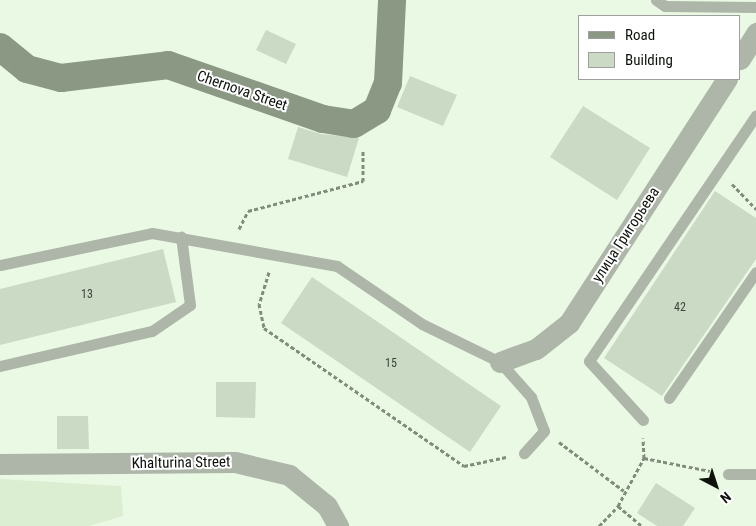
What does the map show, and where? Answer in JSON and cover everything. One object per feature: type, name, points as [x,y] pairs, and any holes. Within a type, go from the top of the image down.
[{"type":"street","points":[[363,119],[377,110],[388,83],[392,0]]},
{"type":"street","points":[[741,57],[756,34]]},
{"type":"street","name":"Chernova Street","points":[[0,47],[27,69],[61,78],[168,65],[323,119],[354,124],[363,119]]},
{"type":"street","name":"улица Григорьева","points":[[500,362],[536,349],[569,323],[726,80]]},
{"type":"street","name":"Khalturina Street","points":[[0,464],[235,462],[289,475],[327,506],[338,526]]},
{"type":"lane","points":[[656,0],[665,6],[756,7]]},
{"type":"lane","points":[[643,420],[589,361],[756,115]]},
{"type":"lane","points":[[0,265],[152,233],[337,266],[422,324],[500,362],[531,397],[544,431],[524,453]]},
{"type":"lane","points":[[0,366],[152,331],[190,305],[181,237]]},
{"type":"lane","points":[[669,398],[756,272]]},
{"type":"lane","points":[[728,474],[756,474]]},
{"type":"path","points":[[231,246],[248,211],[364,181],[363,119]]},
{"type":"path","points":[[719,170],[756,209]]},
{"type":"path","points":[[275,254],[259,304],[264,328],[464,466],[524,453]]},
{"type":"path","points":[[599,526],[618,506],[624,491],[644,458],[643,420]]},
{"type":"path","points":[[544,431],[624,491]]},
{"type":"path","points":[[644,458],[728,474]]},
{"type":"path","points":[[618,506],[642,526]]},
{"type":"shaded area","points":[[0,479],[121,486],[123,516],[89,526],[0,526]]},
{"type":"building","points":[[266,30],[296,44],[286,64],[256,50]]},
{"type":"building","points":[[410,76],[457,95],[443,126],[397,107]]},
{"type":"building","points":[[583,106],[650,148],[617,200],[550,157]]},
{"type":"building","points":[[298,127],[321,134],[359,138],[347,177],[288,159]]},
{"type":"building","points":[[715,191],[756,218],[756,259],[662,396],[604,358]]},
{"type":"building","points":[[163,249],[176,302],[0,345],[0,289]]},
{"type":"building","points":[[312,277],[501,406],[470,452],[281,323]]},
{"type":"building","points":[[216,382],[256,382],[255,418],[216,417]]},
{"type":"building","points":[[57,416],[88,416],[89,449],[57,449]]},
{"type":"building","points":[[656,483],[695,508],[683,526],[657,526],[637,513]]}]
